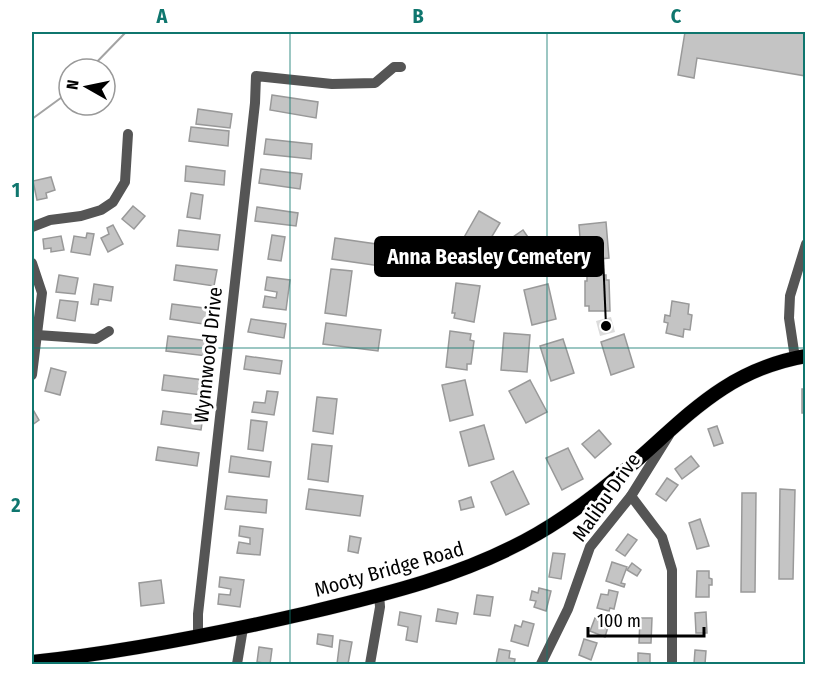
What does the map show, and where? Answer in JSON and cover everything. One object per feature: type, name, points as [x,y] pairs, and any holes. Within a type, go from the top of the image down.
[{"type":"main road","name":"Mooty Bridge Road","points":[[33,663],[120,652],[198,638],[425,583],[462,570],[539,533],[573,511],[642,456],[700,403],[737,379],[766,366],[800,357]]},
{"type":"street","name":"Wynnwood Drive","points":[[198,638],[198,614],[256,76],[332,84],[375,83],[394,67],[401,67]]},
{"type":"street","points":[[32,227],[50,220],[81,216],[101,210],[113,202],[125,182],[128,134]]},
{"type":"street","points":[[800,357],[789,318],[790,296],[806,244]]},
{"type":"street","points":[[32,263],[42,293],[32,375]]},
{"type":"street","points":[[37,335],[96,339],[110,331]]},
{"type":"street","name":"Malibu Drive","points":[[541,664],[568,609],[590,547],[631,496],[679,420]]},
{"type":"street","points":[[631,496],[663,537],[672,570],[672,664]]},
{"type":"street","points":[[370,664],[380,607],[379,594]]},
{"type":"street","points":[[237,664],[243,628]]},
{"type":"shaded area","points":[[611,317],[615,332],[600,336],[596,321]]},
{"type":"building","points":[[685,32],[806,32],[806,76],[697,58],[694,78],[678,75]]},
{"type":"building","points":[[272,95],[318,102],[316,118],[270,110]]},
{"type":"building","points":[[198,109],[232,114],[230,128],[196,124]]},
{"type":"building","points":[[191,127],[229,131],[228,146],[189,141]]},
{"type":"building","points":[[266,139],[312,144],[311,159],[264,154]]},
{"type":"building","points":[[186,166],[225,171],[224,185],[185,181]]},
{"type":"building","points":[[261,169],[302,174],[300,189],[259,183]]},
{"type":"building","points":[[51,177],[55,190],[46,193],[47,198],[37,200],[33,181]]},
{"type":"building","points":[[191,193],[203,195],[200,219],[187,217]]},
{"type":"building","points":[[133,206],[145,216],[134,229],[122,219]]},
{"type":"building","points":[[257,207],[298,213],[296,226],[255,221]]},
{"type":"building","points":[[479,211],[500,223],[482,253],[462,241]]},
{"type":"building","points":[[606,222],[609,258],[582,261],[579,225]]},
{"type":"building","points":[[113,225],[123,244],[108,252],[101,238],[109,234],[107,228]]},
{"type":"building","points":[[179,230],[220,235],[218,250],[177,246]]},
{"type":"building","points":[[523,230],[541,256],[521,270],[503,244]]},
{"type":"building","points":[[87,233],[94,234],[90,255],[71,252],[74,236],[86,238]]},
{"type":"building","points":[[272,235],[285,237],[281,261],[268,259]]},
{"type":"building","points":[[61,236],[64,250],[51,252],[51,248],[44,249],[43,239]]},
{"type":"building","points":[[335,238],[390,246],[387,267],[332,259]]},
{"type":"building","points":[[176,265],[217,270],[214,286],[174,280]]},
{"type":"building","points":[[331,269],[352,271],[346,316],[325,313]]},
{"type":"building","points":[[59,275],[78,278],[75,294],[56,292]]},
{"type":"building","points":[[587,275],[606,275],[606,280],[609,280],[610,311],[589,311],[589,306],[585,306]]},
{"type":"building","points":[[267,277],[290,280],[286,310],[263,307],[265,296],[276,298],[277,292],[265,290]]},
{"type":"building","points":[[456,283],[480,286],[474,322],[454,318],[455,313],[452,313]]},
{"type":"building","points":[[94,284],[113,287],[111,301],[99,299],[98,305],[91,304]]},
{"type":"building","points":[[548,284],[556,319],[532,325],[524,290]]},
{"type":"building","points":[[60,300],[78,302],[75,321],[57,318]]},
{"type":"building","points":[[672,301],[689,304],[688,314],[692,315],[690,330],[684,329],[683,337],[666,333],[668,323],[664,322],[665,315],[670,316]]},
{"type":"building","points":[[172,304],[212,309],[210,325],[170,319]]},
{"type":"building","points":[[251,319],[286,324],[284,338],[248,332]]},
{"type":"building","points":[[326,323],[381,330],[378,351],[323,344]]},
{"type":"building","points":[[450,331],[471,334],[470,340],[474,341],[471,364],[467,364],[467,370],[446,367]]},
{"type":"building","points":[[504,333],[530,335],[527,372],[501,370]]},
{"type":"building","points":[[624,334],[634,367],[611,375],[601,342]]},
{"type":"building","points":[[168,336],[209,341],[207,356],[166,351]]},
{"type":"building","points":[[563,339],[574,373],[551,381],[540,346]]},
{"type":"building","points":[[246,356],[282,361],[280,374],[244,369]]},
{"type":"building","points":[[51,368],[66,372],[60,395],[45,391]]},
{"type":"building","points":[[164,375],[204,380],[202,395],[162,390]]},
{"type":"building","points":[[465,380],[473,415],[450,421],[442,385]]},
{"type":"building","points":[[530,380],[547,412],[526,423],[509,391]]},
{"type":"building","points":[[802,389],[806,389],[806,413],[802,413]]},
{"type":"building","points":[[267,391],[278,392],[274,415],[252,412],[254,402],[265,403]]},
{"type":"building","points":[[317,397],[337,399],[333,434],[313,431]]},
{"type":"building","points":[[32,408],[39,420],[32,425]]},
{"type":"building","points":[[163,411],[203,416],[201,430],[161,424]]},
{"type":"building","points":[[251,420],[267,422],[263,451],[248,449]]},
{"type":"building","points":[[484,425],[494,459],[469,466],[460,432]]},
{"type":"building","points":[[717,426],[723,443],[714,446],[708,429]]},
{"type":"building","points":[[599,430],[611,444],[595,458],[582,444]]},
{"type":"building","points":[[312,444],[332,446],[328,482],[308,479]]},
{"type":"building","points":[[158,447],[199,453],[197,466],[156,460]]},
{"type":"building","points":[[568,448],[583,479],[562,490],[546,458]]},
{"type":"building","points":[[231,456],[271,462],[269,477],[229,472]]},
{"type":"building","points":[[691,456],[699,466],[682,479],[675,469]]},
{"type":"building","points":[[513,471],[529,504],[506,515],[491,482]]},
{"type":"building","points":[[667,478],[678,485],[666,501],[656,494]]},
{"type":"building","points":[[309,489],[363,496],[360,516],[306,509]]},
{"type":"building","points":[[780,489],[795,490],[793,579],[779,579]]},
{"type":"building","points":[[742,493],[756,493],[755,592],[741,592]]},
{"type":"building","points":[[227,496],[267,500],[266,513],[225,509]]},
{"type":"building","points":[[471,497],[474,507],[461,510],[459,501]]},
{"type":"building","points":[[700,519],[709,546],[697,549],[689,523]]},
{"type":"building","points":[[240,526],[263,529],[260,555],[237,553],[239,542],[250,544],[250,538],[239,536]]},
{"type":"building","points":[[628,534],[637,540],[625,556],[616,550]]},
{"type":"building","points":[[350,536],[361,538],[358,553],[348,551]]},
{"type":"building","points":[[553,553],[565,554],[561,579],[549,577]]},
{"type":"building","points":[[612,562],[627,567],[621,583],[625,584],[624,587],[606,581]]},
{"type":"building","points":[[632,563],[641,570],[637,576],[627,570]]},
{"type":"building","points":[[697,571],[709,571],[712,585],[709,585],[709,597],[696,597]]},
{"type":"building","points":[[220,577],[244,580],[240,607],[218,604],[219,594],[230,595],[231,589],[219,587]]},
{"type":"building","points":[[161,580],[164,603],[141,606],[139,583]]},
{"type":"building","points":[[539,588],[551,591],[546,611],[534,607],[536,601],[530,600],[532,591],[538,593]]},
{"type":"building","points":[[609,590],[618,592],[614,609],[610,608],[609,611],[597,608],[601,594],[608,595]]},
{"type":"building","points":[[477,595],[493,597],[490,616],[474,614]]},
{"type":"building","points":[[438,609],[458,613],[456,624],[436,621]]},
{"type":"building","points":[[400,612],[421,616],[417,642],[406,640],[408,627],[398,625]]},
{"type":"building","points":[[706,612],[707,633],[696,633],[695,613]]},
{"type":"building","points":[[595,618],[605,621],[603,625],[608,627],[605,637],[590,631]]},
{"type":"building","points":[[640,618],[652,618],[651,643],[639,643]]},
{"type":"building","points":[[523,621],[534,624],[528,646],[511,641],[515,625],[521,627]]},
{"type":"building","points":[[318,634],[333,636],[332,647],[317,644]]},
{"type":"building","points":[[584,639],[597,643],[591,660],[579,655]]},
{"type":"building","points":[[340,640],[352,642],[348,664],[337,664]]},
{"type":"building","points":[[259,647],[272,649],[270,664],[257,662]]},
{"type":"building","points":[[499,649],[510,651],[509,658],[515,659],[514,664],[496,664]]},
{"type":"building","points":[[695,650],[706,651],[705,664],[694,664]]},
{"type":"building","points":[[638,653],[650,654],[650,664],[638,664]]},
{"type":"waterway","points":[[102,57],[126,32]]},
{"type":"waterway","points":[[32,119],[57,101]]},
{"type":"place","name":"Anna Beasley Cemetery","points":[[606,326]]}]
